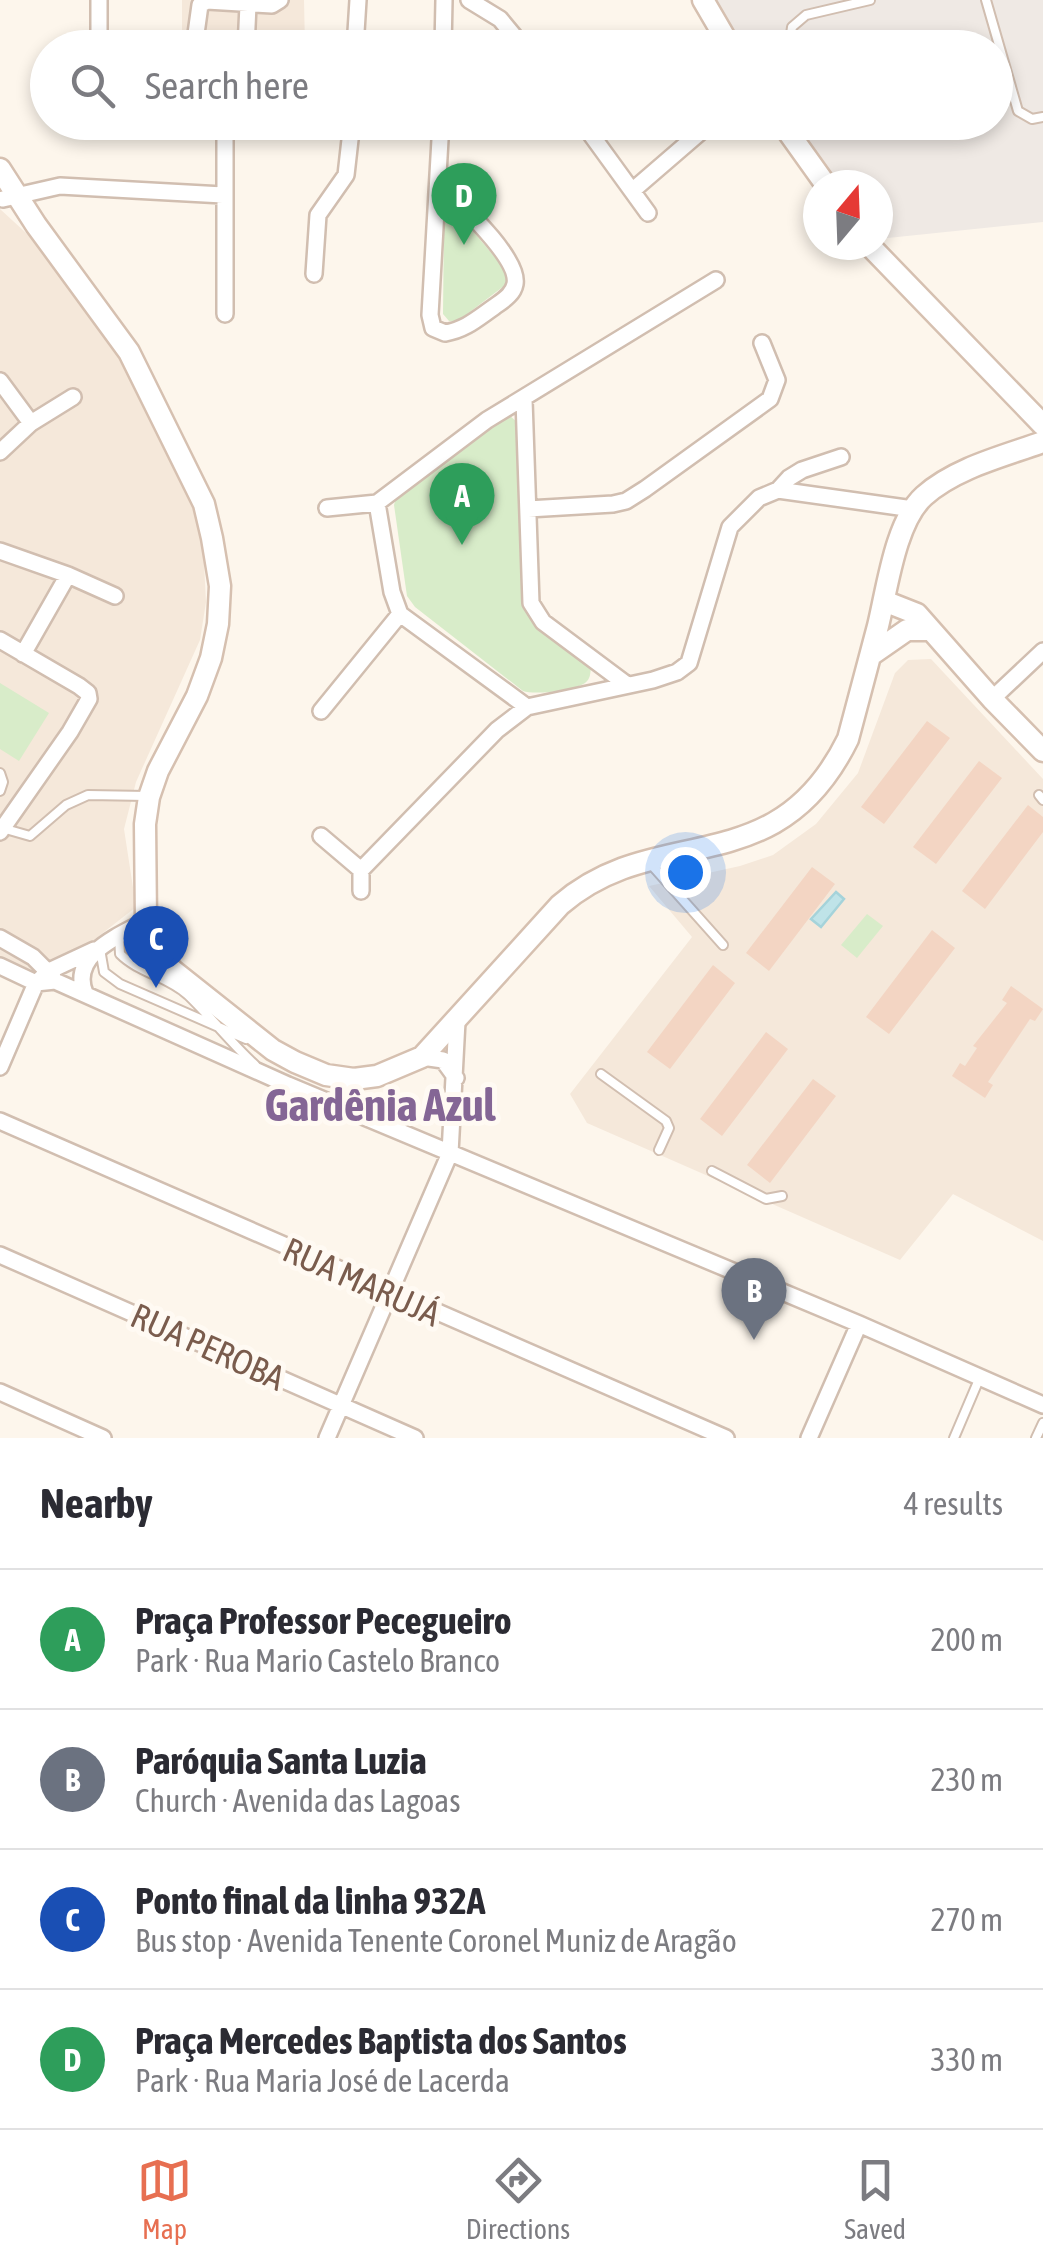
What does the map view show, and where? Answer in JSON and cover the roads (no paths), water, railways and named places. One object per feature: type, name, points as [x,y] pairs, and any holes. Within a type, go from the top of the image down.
[{"type":"main road","points":[[703,0],[720,30]]},
{"type":"main road","points":[[794,140],[815,170]]},
{"type":"main road","points":[[0,169],[6,198],[36,226],[129,352],[197,488],[212,538],[220,586],[218,624],[211,658],[149,796],[144,858],[146,921],[171,969],[274,1050],[326,1075],[354,1079],[388,1073],[422,1056],[560,905],[584,884],[606,872],[739,840],[795,809],[833,768],[848,739],[894,562],[913,509],[931,491],[975,466],[1043,442]]},
{"type":"main road","points":[[884,260],[1043,425]]},
{"type":"main road","points":[[894,562],[924,622],[1043,751]]},
{"type":"main road","points":[[884,602],[924,622]]},
{"type":"main road","points":[[871,655],[924,622]]},
{"type":"street","points":[[99,0],[99,30]]},
{"type":"street","points":[[197,30],[200,5],[207,1],[272,6],[280,0]]},
{"type":"street","points":[[356,30],[358,0]]},
{"type":"street","points":[[443,30],[444,0]]},
{"type":"street","points":[[469,0],[509,30]]},
{"type":"street","points":[[247,30],[248,5]]},
{"type":"street","points":[[225,140],[225,314]]},
{"type":"street","points":[[314,274],[318,216],[346,174],[350,140]]},
{"type":"street","points":[[440,184],[480,224],[514,272],[515,285],[510,295],[467,326],[445,333],[433,328],[430,315],[441,140]]},
{"type":"street","points":[[595,140],[648,213]]},
{"type":"street","points":[[632,191],[691,140]]},
{"type":"street","points":[[6,198],[60,186],[223,194]]},
{"type":"street","points":[[327,508],[378,503],[488,420],[716,280]]},
{"type":"street","points":[[528,509],[612,504],[645,488],[770,399],[777,380],[762,343]]},
{"type":"street","points":[[0,381],[31,423]]},
{"type":"street","points":[[0,452],[31,423],[73,397]]},
{"type":"street","points":[[524,400],[531,604],[543,622],[626,684]]},
{"type":"street","points":[[361,892],[361,870],[497,730],[527,708],[677,672],[688,664],[730,527],[758,498],[778,490],[802,470],[841,458]]},
{"type":"street","points":[[778,490],[913,509]]},
{"type":"street","points":[[378,503],[392,592],[400,614],[527,708]]},
{"type":"street","points":[[0,551],[68,574],[115,596]]},
{"type":"street","points":[[22,654],[68,574]]},
{"type":"street","points":[[322,711],[400,614]]},
{"type":"street","points":[[0,640],[88,693],[84,711],[1,830]]},
{"type":"street","points":[[992,700],[1043,651]]},
{"type":"street","points":[[321,836],[361,870]]},
{"type":"street","points":[[0,1067],[47,978],[146,921]]},
{"type":"street","points":[[0,938],[33,957],[47,978]]},
{"type":"street","points":[[84,993],[82,980],[97,948]]},
{"type":"street","points":[[0,966],[84,993],[264,1074],[1043,1405]]},
{"type":"street","points":[[327,1438],[450,1153],[457,1022]]},
{"type":"street","points":[[422,1056],[443,1060],[456,1078]]},
{"type":"street","name":"RUA MARUJÁ","points":[[0,1122],[726,1438]]},
{"type":"street","name":"RUA PEROBA","points":[[0,1255],[415,1438]]},
{"type":"street","points":[[809,1438],[859,1324]]},
{"type":"street","points":[[0,1392],[102,1438]]},
{"type":"lane","points":[[792,30],[806,15],[870,0]]},
{"type":"lane","points":[[986,0],[995,30]]},
{"type":"lane","points":[[1013,94],[1018,112],[1032,119],[1043,117]]},
{"type":"lane","points":[[0,772],[0,791]]},
{"type":"lane","points":[[1,830],[30,836],[66,805],[88,795],[149,796]]},
{"type":"lane","points":[[649,862],[723,945]]},
{"type":"lane","points":[[119,936],[120,954],[133,967],[168,981],[187,995],[264,1074]]},
{"type":"lane","points":[[97,948],[101,967],[109,976],[274,1050]]},
{"type":"lane","points":[[601,1074],[666,1122],[670,1128],[659,1150]]},
{"type":"lane","points":[[712,1171],[766,1199],[782,1196]]},
{"type":"lane","points":[[954,1438],[980,1377]]},
{"type":"lane","points":[[1036,1438],[1043,1423]]},
{"type":"water","points":[[836,892],[844,899],[821,927],[811,919]]},
{"type":"place","name":"Praça Mercedes Baptista dos Santos","points":[[464,245]]},
{"type":"place","name":"Praça Professor Pecegueiro","points":[[462,545]]},
{"type":"place","name":"Ponto final da linha 932A","points":[[156,988]]},
{"type":"place","name":"Paróquia Santa Luzia","points":[[754,1340]]},
{"type":"district","name":"Gardênia Azul","points":[[380,1105]]}]
